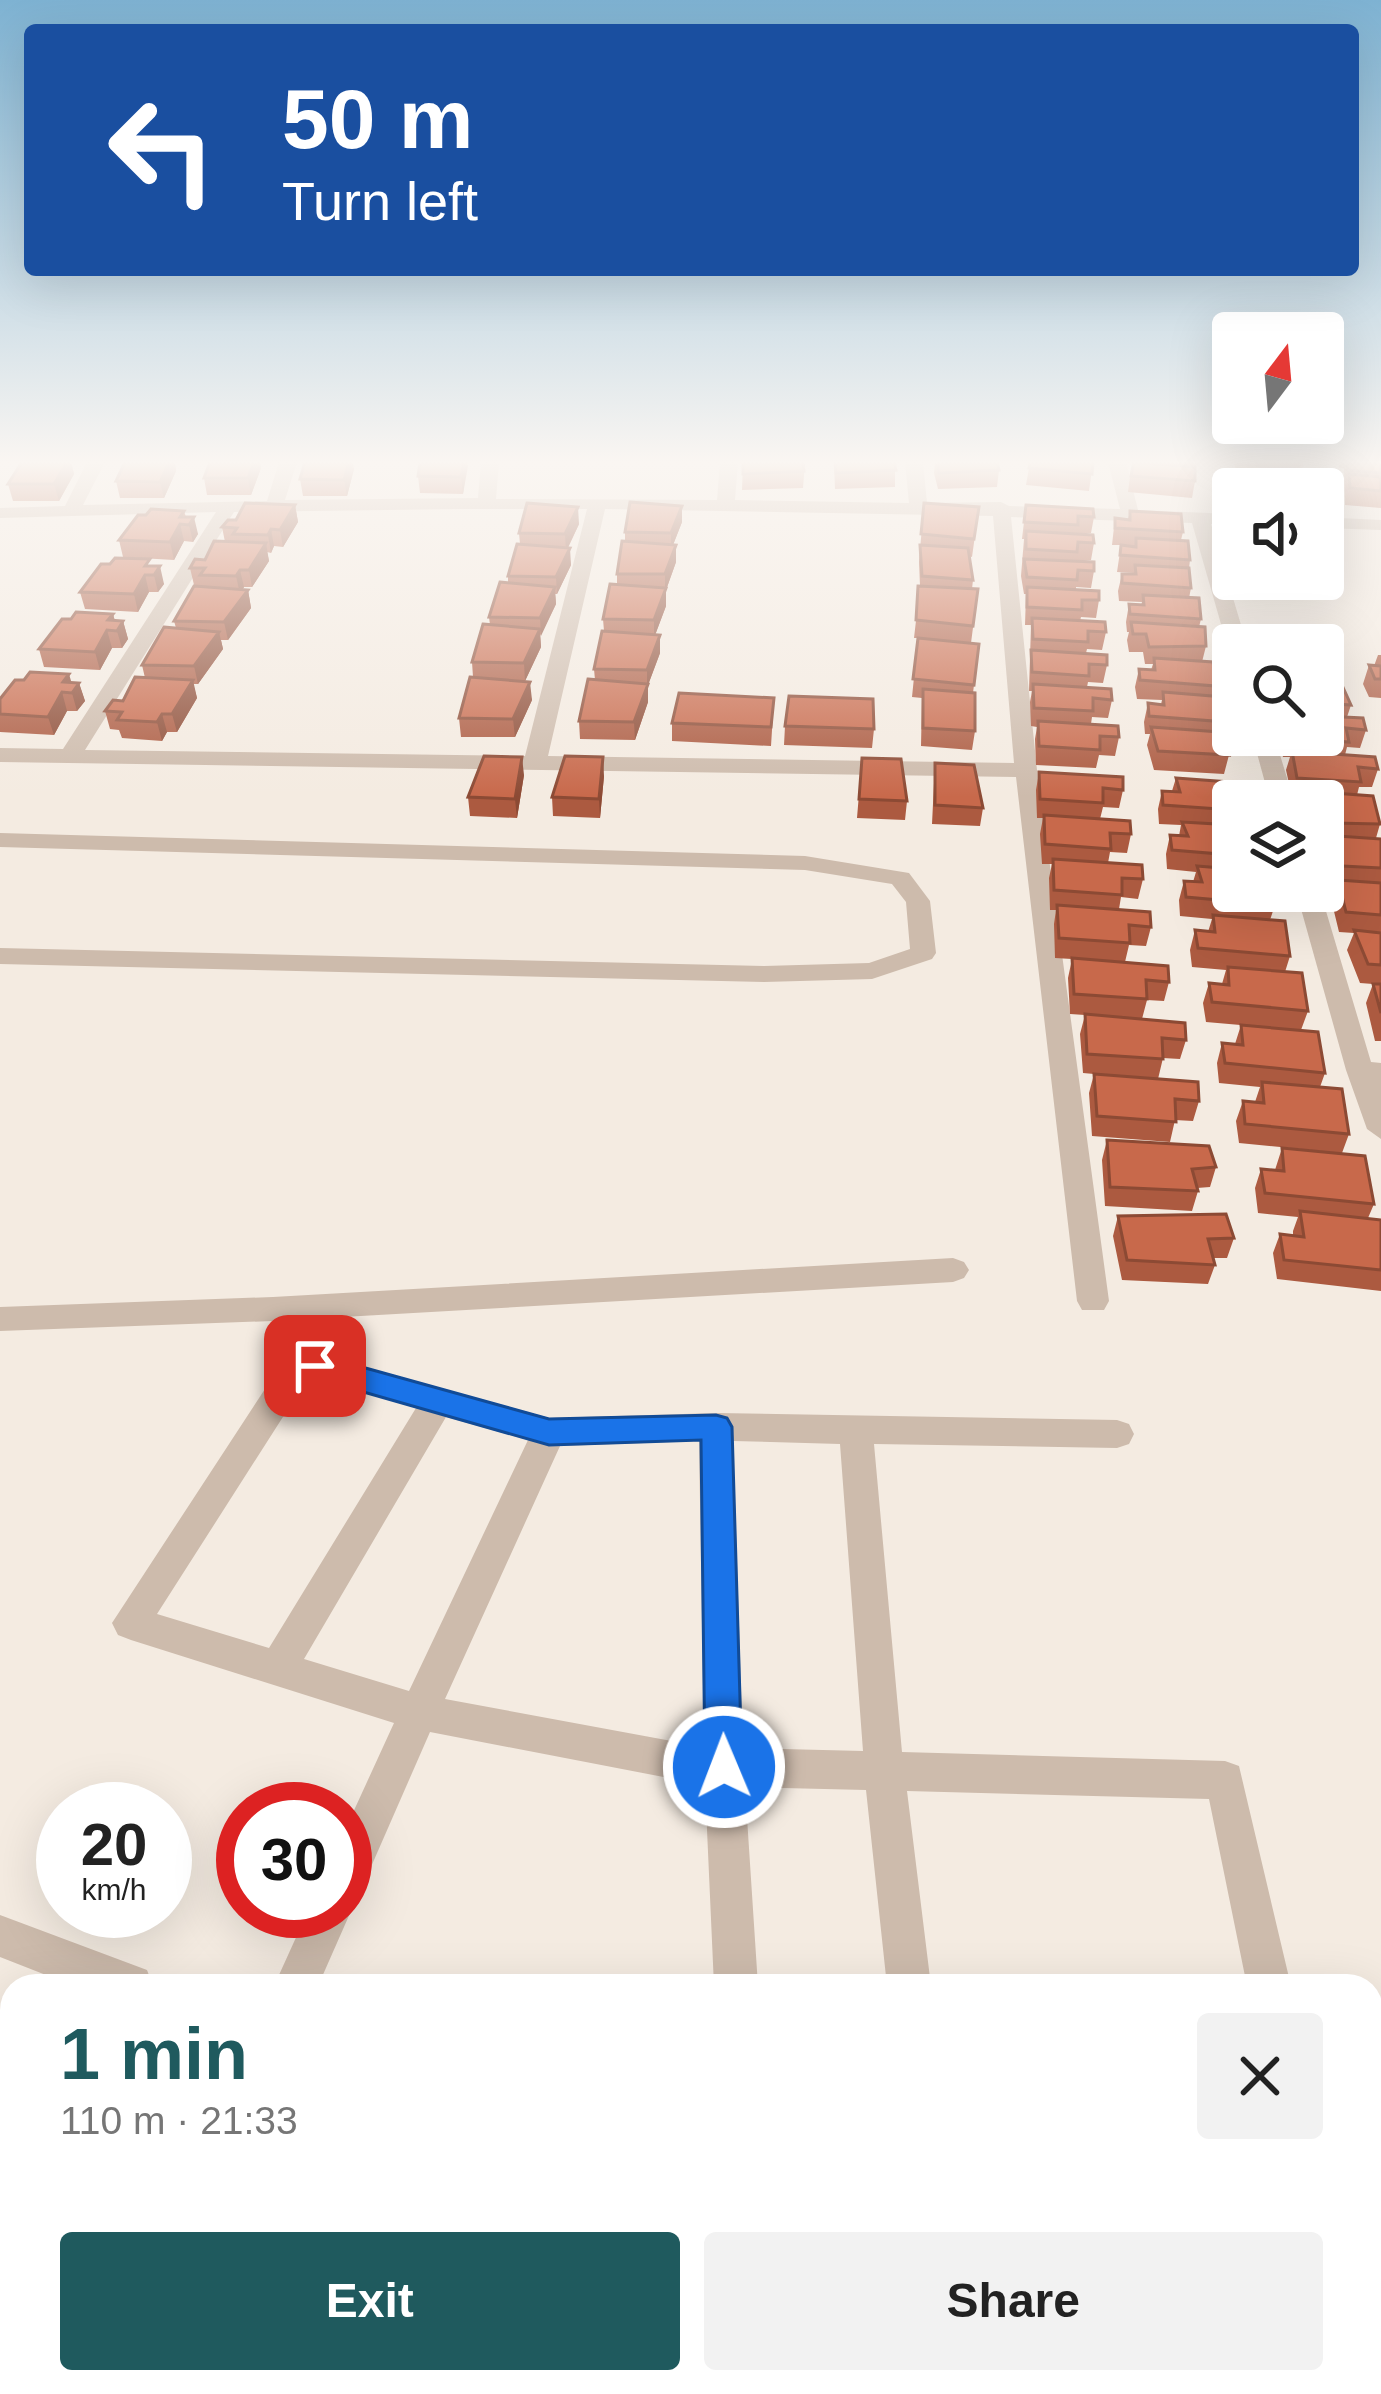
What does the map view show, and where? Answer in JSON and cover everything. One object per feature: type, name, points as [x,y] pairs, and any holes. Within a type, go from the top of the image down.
[{"type":"street","points":[[71,754],[186,574]]},
{"type":"street","points":[[535,762],[581,574]]},
{"type":"street","points":[[1007,574],[1026,770],[1094,1301]]},
{"type":"street","points":[[1216,574],[1231,624]]},
{"type":"street","points":[[0,754],[1026,770]]},
{"type":"street","points":[[0,840],[805,863],[900,878],[918,902],[923,953],[872,971],[764,974],[0,956]]},
{"type":"street","points":[[1315,912],[1370,1071],[1381,1130]]},
{"type":"street","points":[[0,1319],[273,1309],[953,1270]]},
{"type":"street","points":[[1117,1435],[716,1427],[549,1432],[315,1366],[292,1375],[131,1623],[419,1712],[694,1766],[1225,1780],[1266,1974]]},
{"type":"street","points":[[278,1668],[438,1401]]},
{"type":"street","points":[[716,1427],[724,1767],[735,1974]]},
{"type":"street","points":[[856,1430],[884,1771],[908,1974]]},
{"type":"street","points":[[372,1817],[549,1432]]},
{"type":"street","points":[[0,1936],[100,1974]]},
{"type":"street","points":[[301,1974],[318,1938]]},
{"type":"building","points":[[94,574],[155,574],[145,575],[134,594],[80,592]]},
{"type":"building","points":[[509,574],[558,574],[556,577]]},
{"type":"building","points":[[972,574],[973,580],[922,576]]},
{"type":"building","points":[[1026,574],[1078,574],[1077,580]]},
{"type":"building","points":[[1122,574],[1190,574],[1191,588],[1122,583]]},
{"type":"building","points":[[500,582],[555,587],[540,618],[489,617]]},
{"type":"building","points":[[610,584],[666,588],[654,620],[603,619]]},
{"type":"building","points":[[194,586],[248,590],[224,622],[174,621]]},
{"type":"building","points":[[918,586],[978,589],[973,626],[916,620]]},
{"type":"building","points":[[1027,587],[1099,591],[1099,600],[1082,600],[1082,610],[1027,607]]},
{"type":"building","points":[[1143,595],[1199,598],[1201,619],[1130,614],[1129,604],[1144,605]]},
{"type":"building","points":[[76,612],[113,614],[108,620],[123,621],[117,631],[107,630],[95,652],[39,649],[62,619],[71,619]]},
{"type":"building","points":[[1032,618],[1105,622],[1106,632],[1088,631],[1088,642],[1033,639]]},
{"type":"building","points":[[1131,622],[1205,627],[1206,646],[1149,647],[1146,634],[1133,634]]},
{"type":"building","points":[[483,624],[540,629],[524,663],[472,662]]},
{"type":"building","points":[[164,627],[219,632],[194,666],[142,665]]},
{"type":"building","points":[[602,631],[660,635],[647,670],[594,669]]},
{"type":"building","points":[[918,638],[979,644],[974,685],[913,679]]},
{"type":"building","points":[[1031,650],[1107,655],[1107,665],[1089,664],[1089,676],[1032,672]]},
{"type":"building","points":[[1154,658],[1212,662],[1212,686],[1140,680],[1139,669],[1155,670]]},
{"type":"building","points":[[1369,665],[1381,666],[1381,679],[1375,679]]},
{"type":"building","points":[[30,672],[69,674],[63,682],[79,683],[72,693],[62,692],[48,717],[0,714],[0,699],[15,680],[24,680]]},
{"type":"building","points":[[135,677],[193,680],[172,714],[162,714],[157,722],[117,720],[122,712],[105,711],[113,700],[123,701]]},
{"type":"building","points":[[470,677],[530,682],[513,719],[459,718]]},
{"type":"building","points":[[588,679],[648,684],[634,722],[579,721]]},
{"type":"building","points":[[1033,684],[1111,689],[1112,700],[1093,698],[1093,711],[1034,708]]},
{"type":"building","points":[[923,689],[975,693],[975,731],[923,728]]},
{"type":"building","points":[[1163,692],[1212,696],[1212,721],[1149,716],[1148,703],[1164,705]]},
{"type":"building","points":[[679,693],[774,698],[771,727],[672,723]]},
{"type":"building","points":[[789,696],[873,699],[874,729],[785,726]]},
{"type":"building","points":[[1344,717],[1363,718],[1366,730],[1346,728],[1349,742],[1344,742]]},
{"type":"building","points":[[1038,721],[1118,726],[1119,737],[1100,736],[1100,750],[1039,746]]},
{"type":"building","points":[[1151,727],[1212,731],[1212,754],[1158,751]]},
{"type":"building","points":[[484,756],[522,757],[515,799],[468,797]]},
{"type":"building","points":[[565,756],[603,757],[599,799],[552,797]]},
{"type":"building","points":[[1293,756],[1375,757],[1378,769],[1358,767],[1361,782],[1297,778]]},
{"type":"building","points":[[862,758],[901,759],[907,801],[859,799]]},
{"type":"building","points":[[935,763],[974,765],[983,808],[935,805]]},
{"type":"building","points":[[1039,772],[1123,777],[1123,790],[1103,788],[1103,803],[1040,799]]},
{"type":"building","points":[[1176,778],[1212,781],[1212,808],[1163,805],[1162,791],[1180,792]]},
{"type":"building","points":[[1344,794],[1373,796],[1380,824],[1344,823]]},
{"type":"building","points":[[1044,815],[1130,821],[1131,834],[1110,833],[1111,849],[1045,844]]},
{"type":"building","points":[[1182,822],[1212,824],[1212,853],[1172,850],[1170,835],[1188,836]]},
{"type":"building","points":[[1344,836],[1381,839],[1381,868],[1344,866]]},
{"type":"building","points":[[1053,859],[1142,865],[1143,879],[1122,878],[1122,895],[1054,890]]},
{"type":"building","points":[[1197,866],[1212,867],[1212,899],[1186,897],[1184,881],[1202,882]]},
{"type":"building","points":[[1344,880],[1381,883],[1381,915],[1346,912]]},
{"type":"building","points":[[1057,905],[1150,912],[1151,927],[1129,925],[1130,943],[1059,938]]},
{"type":"building","points":[[1213,915],[1285,921],[1290,956],[1198,948],[1195,930],[1215,932]]},
{"type":"building","points":[[1354,930],[1381,933],[1381,965],[1368,964]]},
{"type":"building","points":[[1072,958],[1168,966],[1169,982],[1146,980],[1147,999],[1074,994]]},
{"type":"building","points":[[1228,967],[1302,973],[1308,1011],[1212,1002],[1209,983],[1229,985]]},
{"type":"building","points":[[1373,984],[1381,984],[1381,1013]]},
{"type":"building","points":[[1085,1014],[1185,1023],[1186,1040],[1162,1038],[1163,1059],[1087,1054]]},
{"type":"building","points":[[1241,1025],[1318,1032],[1325,1073],[1225,1063],[1222,1043],[1243,1045]]},
{"type":"building","points":[[1094,1074],[1198,1082],[1199,1101],[1175,1099],[1176,1122],[1097,1116]]},
{"type":"building","points":[[1262,1082],[1342,1089],[1349,1134],[1245,1124],[1243,1101],[1264,1103]]},
{"type":"building","points":[[1107,1140],[1209,1146],[1216,1167],[1192,1169],[1198,1191],[1110,1187]]},
{"type":"building","points":[[1282,1148],[1365,1156],[1374,1204],[1265,1193],[1261,1169],[1284,1171]]},
{"type":"building","points":[[1300,1211],[1381,1220],[1381,1270],[1284,1260],[1280,1234],[1304,1237]]},
{"type":"building","points":[[1226,1214],[1234,1238],[1208,1239],[1215,1265],[1127,1260],[1118,1216]]},
{"type":"route","points":[[315,1366],[549,1432],[716,1427],[724,1767]]}]
